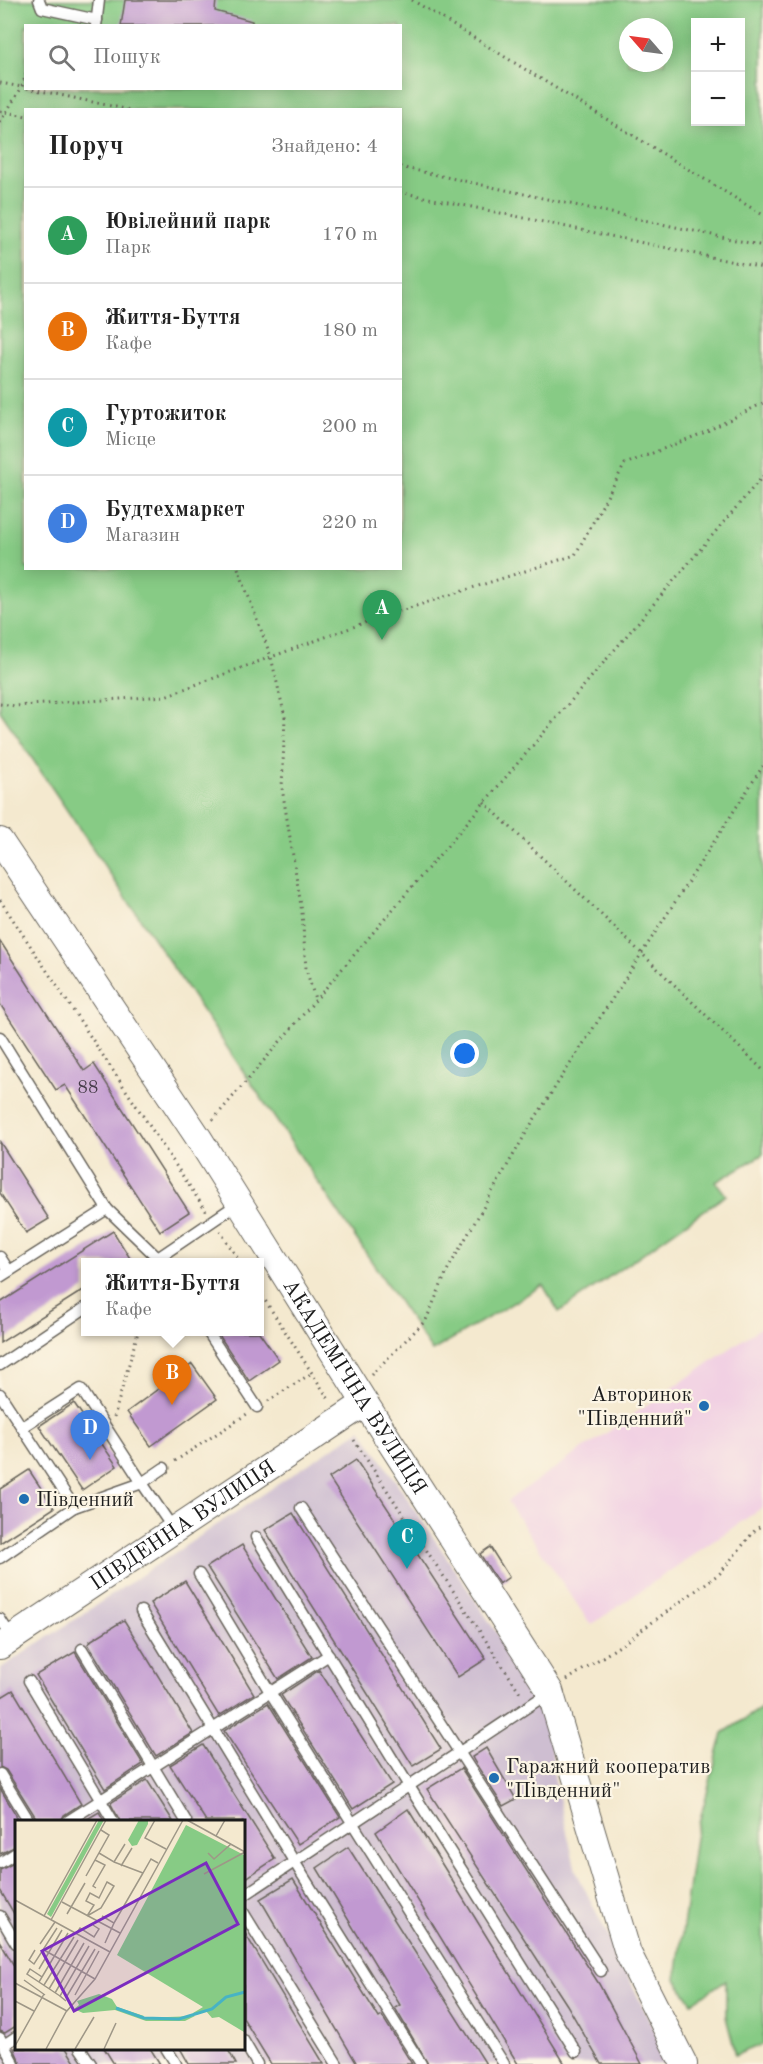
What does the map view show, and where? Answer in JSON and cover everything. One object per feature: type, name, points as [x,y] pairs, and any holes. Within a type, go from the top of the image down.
[{"type":"street","name":"АКАДЕМІЧНА ВУЛИЦЯ","points":[[0,841],[198,1137],[361,1397],[550,1691],[628,1953],[684,2064]]},
{"type":"street","name":"ПІВДЕННА ВУЛИЦЯ","points":[[4,1634],[174,1531],[361,1397]]},
{"type":"lane","points":[[39,0],[42,8],[97,23],[99,0]]},
{"type":"lane","points":[[0,1037],[107,1209],[155,1258]]},
{"type":"lane","points":[[162,1258],[239,1203]]},
{"type":"lane","points":[[0,1257],[5,1274],[107,1209]]},
{"type":"lane","points":[[0,1365],[81,1311]]},
{"type":"lane","points":[[211,1336],[257,1407]]},
{"type":"lane","points":[[22,1427],[81,1389],[174,1531]]},
{"type":"lane","points":[[0,1394],[74,1507]]},
{"type":"lane","points":[[0,1558],[74,1507],[142,1483],[164,1468]]},
{"type":"lane","points":[[301,1508],[601,1971]]},
{"type":"lane","points":[[256,1537],[576,2052]]},
{"type":"lane","points":[[199,1574],[352,1824],[504,2064]]},
{"type":"lane","points":[[141,1611],[421,2064]]},
{"type":"lane","points":[[82,1649],[185,1820]]},
{"type":"lane","points":[[70,1820],[329,1655]]},
{"type":"lane","points":[[29,1681],[112,1820]]},
{"type":"lane","points":[[244,1895],[550,1691]]},
{"type":"lane","points":[[0,1774],[28,1820]]},
{"type":"lane","points":[[0,1863],[15,1854]]},
{"type":"lane","points":[[244,1914],[337,2064]]},
{"type":"lane","points":[[0,1916],[15,1941]]},
{"type":"lane","points":[[2,2041],[14,2064]]},
{"type":"lane","points":[[244,2042],[257,2064]]},
{"type":"lane","points":[[82,2049],[91,2064]]},
{"type":"lane","points":[[167,2049],[176,2064]]},
{"type":"path","points":[[412,0],[763,215]]},
{"type":"path","points":[[0,83],[24,88]]},
{"type":"path","points":[[0,122],[24,89]]},
{"type":"path","points":[[35,90],[120,108]]},
{"type":"path","points":[[0,111],[24,116]]},
{"type":"path","points":[[402,167],[763,246]]},
{"type":"path","points":[[402,192],[763,268]]},
{"type":"path","points":[[0,704],[15,706],[165,696],[369,621],[575,555],[625,464],[703,433],[763,403]]},
{"type":"path","points":[[198,1137],[763,476]]},
{"type":"path","points":[[239,570],[270,657],[285,717],[282,788],[302,912],[306,969],[315,999]]},
{"type":"path","points":[[361,1397],[426,1320],[448,1269],[530,1126],[763,766]]},
{"type":"path","points":[[484,802],[763,1070]]},
{"type":"path","points":[[0,900],[237,1258]]},
{"type":"path","points":[[264,1299],[333,1405]]},
{"type":"path","points":[[109,1433],[137,1336]]},
{"type":"path","points":[[164,1468],[312,1373]]},
{"type":"path","points":[[354,1440],[528,1706]]},
{"type":"path","points":[[550,1691],[621,1645],[720,1573],[756,1529],[763,1525]]},
{"type":"path","points":[[756,1529],[763,1530]]},
{"type":"shaded area","name":"Авторинок \"Південний\"","points":[[763,1326],[763,1507],[591,1625],[507,1501]]},
{"type":"shaded area","points":[[361,1429],[549,1711],[554,1776],[576,1871],[671,2064],[0,2064],[0,1669]]},
{"type":"green space","points":[[0,0],[763,0],[763,1154],[716,1182],[726,1195],[559,1312],[543,1285],[432,1351],[0,711]]},
{"type":"green space","points":[[763,1707],[763,2044],[736,2055],[726,2017],[726,1980],[692,2003],[676,1979],[695,1838],[723,1733]]},
{"type":"building","points":[[125,0],[216,0],[215,11],[252,21],[252,24],[121,24]]},
{"type":"building","points":[[0,941],[84,1071],[94,1064],[189,1212],[160,1231],[65,1085],[56,1090],[0,1004]]},
{"type":"building","points":[[0,1142],[49,1219],[26,1233],[0,1193]]},
{"type":"building","points":[[113,1231],[130,1258],[81,1258],[81,1292],[0,1343],[0,1303]]},
{"type":"building","points":[[220,1336],[262,1336],[279,1360],[249,1381]]},
{"type":"building","points":[[192,1364],[217,1399],[151,1446],[127,1412]]},
{"type":"building","points":[[74,1403],[117,1466],[82,1490],[39,1426]]},
{"type":"building","points":[[356,1460],[486,1659],[458,1677],[329,1478]]},
{"type":"building","name":"Південний","points":[[29,1470],[54,1508],[0,1543],[0,1489]]},
{"type":"building","points":[[293,1513],[441,1749],[413,1766],[265,1530]]},
{"type":"building","points":[[242,1545],[312,1657],[278,1679],[207,1567]]},
{"type":"building","points":[[490,1547],[509,1577],[499,1584],[480,1554]]},
{"type":"building","points":[[185,1581],[254,1694],[219,1716],[150,1603]]},
{"type":"building","points":[[124,1620],[193,1733],[156,1756],[88,1644]]},
{"type":"building","points":[[75,1652],[143,1764],[105,1789],[36,1675]]},
{"type":"building","points":[[319,1670],[392,1784],[353,1809],[281,1695]]},
{"type":"building","points":[[13,1690],[81,1804],[64,1815],[62,1820],[37,1820],[6,1770],[0,1767],[0,1698]]},
{"type":"building","points":[[268,1703],[340,1817],[298,1844],[224,1731]]},
{"type":"building","points":[[203,1745],[275,1859],[244,1879],[244,1820],[205,1820],[170,1765]]},
{"type":"building","name":"Гаражний кооператив \"Південний\"","points":[[486,1748],[516,1799],[503,1806],[472,1757]]},
{"type":"building","points":[[461,1768],[599,1984],[642,2064],[601,2064],[567,2005],[427,1789]]},
{"type":"building","points":[[147,1780],[172,1820],[119,1820],[112,1802]]},
{"type":"building","points":[[0,1788],[16,1815],[16,1820],[15,1846],[0,1854]]},
{"type":"building","points":[[408,1809],[565,2064],[518,2064],[376,1832]]},
{"type":"building","points":[[99,1812],[103,1820],[84,1820]]},
{"type":"building","points":[[348,1847],[486,2064],[428,2064],[395,2008],[400,2005],[317,1868]]},
{"type":"building","points":[[15,1862],[15,1915],[0,1890],[0,1870]]},
{"type":"building","points":[[293,1879],[379,2018],[382,2016],[412,2064],[357,2064],[260,1899]]},
{"type":"building","points":[[244,1932],[324,2064],[271,2064],[244,2020]]},
{"type":"building","points":[[0,1942],[15,1967],[15,2027],[5,2033],[0,2031]]},
{"type":"building","points":[[14,2048],[67,2049],[76,2064],[21,2064]]},
{"type":"building","points":[[105,2049],[151,2049],[160,2064],[114,2064]]},
{"type":"building","points":[[181,2049],[228,2049],[236,2064],[189,2064]]},
{"type":"place","name":"Ювілейний парк","points":[[382,640]]},
{"type":"place","name":"Життя-Буття","points":[[172,1405]]},
{"type":"place","name":"Авторинок \"Південний\"","points":[[704,1406]]},
{"type":"place","name":"Будтехмаркет","points":[[90,1460]]},
{"type":"place","name":"Південний","points":[[24,1499]]},
{"type":"place","name":"Гуртожиток","points":[[407,1569]]},
{"type":"place","name":"Гаражний кооператив \"Південний\"","points":[[494,1778]]}]
